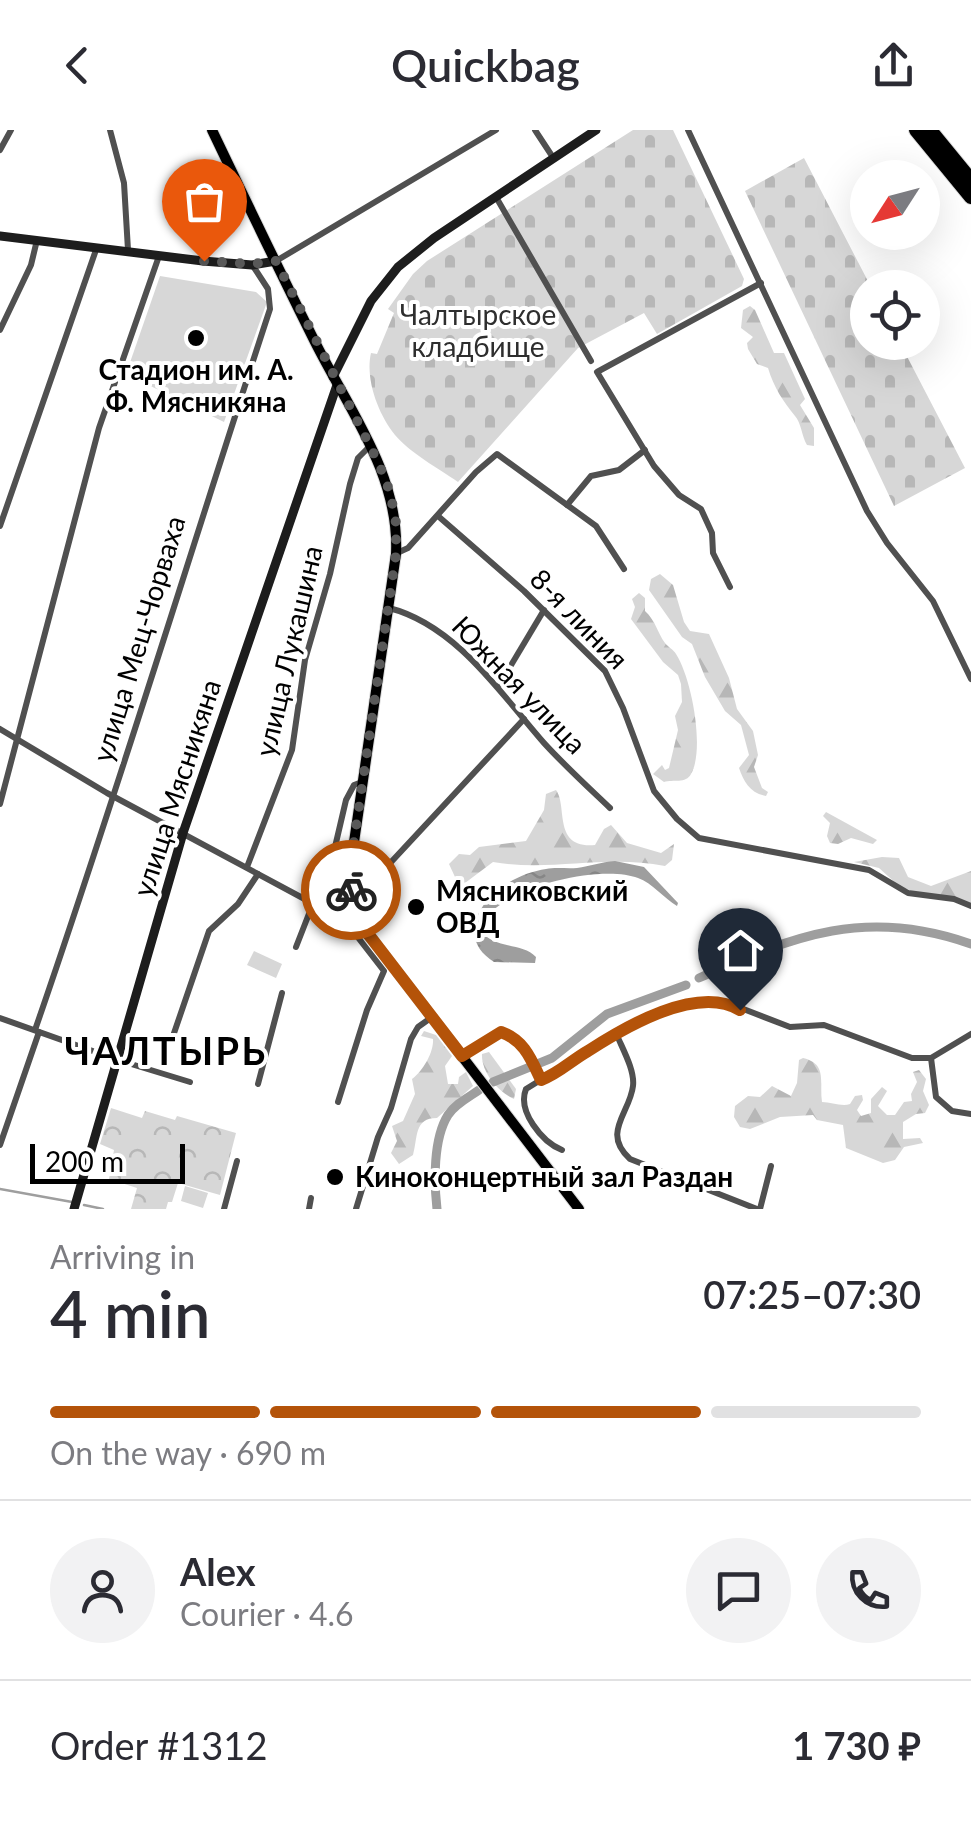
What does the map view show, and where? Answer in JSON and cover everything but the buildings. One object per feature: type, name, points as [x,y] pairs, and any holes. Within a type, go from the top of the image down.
[{"type":"highway","points":[[916,130],[971,198]]},
{"type":"highway","points":[[930,130],[971,180]]},
{"type":"main road","points":[[212,130],[370,446],[393,502],[396,554],[352,867],[355,910],[369,935],[579,1209]]},
{"type":"street","points":[[0,150],[11,130]]},
{"type":"street","points":[[110,130],[124,183],[128,250]]},
{"type":"street","points":[[0,236],[252,264],[276,261],[496,130]]},
{"type":"street","points":[[535,130],[554,158]]},
{"type":"street","name":"улица Мясникяна","points":[[74,1209],[183,834],[335,381],[371,301],[388,278],[422,247],[596,130]]},
{"type":"street","points":[[688,130],[866,510],[933,601],[971,680]]},
{"type":"street","points":[[496,197],[591,361]]},
{"type":"street","points":[[0,330],[31,265],[37,238]]},
{"type":"street","points":[[0,526],[98,246]]},
{"type":"street","points":[[0,804],[100,428],[159,255]]},
{"type":"street","name":"улица Мец-Чорваха","points":[[0,1146],[270,309],[268,289],[252,264]]},
{"type":"street","points":[[730,587],[701,510],[675,491],[597,372],[760,284]]},
{"type":"street","name":"улица Лукашина","points":[[247,867],[292,750],[305,660],[350,484],[358,458],[370,446]]},
{"type":"street","points":[[568,505],[591,476],[619,470],[645,450]]},
{"type":"street","points":[[396,554],[408,548],[497,454],[596,526],[624,569]]},
{"type":"street","name":"8-я линия","points":[[438,516],[544,610],[610,678],[649,782],[685,826],[707,841],[869,870],[908,893],[971,906]]},
{"type":"street","name":"Южная улица","points":[[388,608],[422,620],[498,687],[610,808]]},
{"type":"street","points":[[498,687],[544,610]]},
{"type":"street","points":[[380,874],[524,719]]},
{"type":"street","points":[[0,728],[113,796],[312,903]]},
{"type":"street","points":[[296,947],[335,848],[346,800],[354,785],[363,782]]},
{"type":"street","points":[[172,1040],[210,931],[238,904],[258,874]]},
{"type":"street","points":[[338,1102],[367,1010],[384,971],[346,922],[347,911],[355,910]]},
{"type":"street","points":[[258,1084],[282,992]]},
{"type":"street","points":[[562,1150],[544,1138],[524,1100],[526,1089],[636,1022],[700,1001],[733,1006],[790,1027],[824,1025],[906,1056],[931,1058],[971,1034]]},
{"type":"street","points":[[356,1209],[378,1137],[392,1108],[410,1040],[418,1027],[432,1017]]},
{"type":"street","points":[[0,1018],[190,1082]]},
{"type":"street","points":[[462,1056],[501,1032],[517,1040],[541,1080]]},
{"type":"street","points":[[616,1033],[634,1083],[618,1125],[624,1154],[630,1160],[759,1209],[771,1166]]},
{"type":"street","points":[[931,1058],[936,1097],[952,1111],[971,1114]]},
{"type":"street","points":[[224,1209],[237,1162]]},
{"type":"street","points":[[308,1209],[311,1198]]},
{"type":"green space","name":"Чалтырское кладбище","points":[[633,130],[673,130],[744,279],[742,286],[657,334],[644,313],[578,348],[458,482],[401,442],[378,407],[371,385],[371,353],[377,354],[394,313],[388,309],[427,261]]},
{"type":"green space","points":[[804,158],[862,270],[850,270],[850,360],[909,360],[965,468],[894,506],[745,191]]},
{"type":"green space","name":"Стадион им. А. Ф. Мясникяна","points":[[160,276],[256,292],[267,302],[224,422],[126,374]]},
{"type":"green space","points":[[750,306],[774,353],[784,353],[805,399],[800,405],[814,428],[814,446],[807,445],[799,422],[779,394],[768,368],[757,364],[748,349],[747,343],[753,337],[741,328],[743,310]]},
{"type":"green space","points":[[660,574],[673,585],[690,631],[709,634],[729,678],[737,709],[753,731],[758,755],[754,767],[762,788],[768,792],[766,796],[748,786],[739,768],[749,755],[741,725],[725,711],[692,644],[682,637],[649,590],[651,579]]},
{"type":"green space","points":[[639,593],[645,598],[645,611],[682,665],[691,697],[697,749],[691,774],[683,780],[664,782],[653,774],[662,765],[665,770],[669,768],[678,730],[675,716],[682,702],[681,684],[678,675],[663,662],[631,619],[635,607],[632,599]]},
{"type":"green space","points":[[556,790],[564,825],[572,840],[595,845],[611,825],[627,843],[661,853],[674,844],[672,860],[665,866],[493,862],[465,883],[455,877],[449,864],[459,854],[470,855],[479,847],[526,841],[544,810],[546,794]]},
{"type":"green space","points":[[826,812],[877,840],[873,844],[851,838],[830,843],[830,823],[823,816]]},
{"type":"green space","points":[[899,858],[908,877],[931,886],[971,871],[971,903],[922,895],[899,886],[879,868],[854,862]]},
{"type":"green space","points":[[322,892],[343,901],[337,918],[315,907]]},
{"type":"green space","points":[[254,951],[282,964],[276,978],[247,965]]},
{"type":"green space","points":[[424,1031],[436,1035],[452,1056],[445,1066],[448,1084],[458,1084],[459,1077],[466,1072],[473,1086],[437,1118],[424,1121],[413,1155],[399,1164],[391,1153],[397,1141],[392,1126],[403,1121],[415,1094],[412,1079],[432,1050],[433,1039],[421,1036]]},
{"type":"green space","points":[[489,1052],[516,1089],[514,1099],[487,1074],[482,1054]]},
{"type":"green space","points":[[803,1058],[819,1069],[822,1102],[847,1105],[855,1096],[862,1095],[857,1110],[861,1116],[871,1113],[871,1099],[882,1087],[887,1091],[878,1106],[887,1115],[895,1115],[904,1102],[912,1101],[917,1082],[913,1072],[919,1070],[926,1079],[923,1091],[929,1105],[925,1113],[903,1122],[903,1139],[920,1138],[923,1143],[904,1147],[895,1160],[883,1163],[846,1148],[843,1125],[817,1120],[813,1115],[780,1117],[750,1129],[740,1127],[734,1117],[735,1106],[748,1096],[760,1097],[772,1086],[791,1096],[797,1083],[799,1060]]},
{"type":"green space","points":[[111,1108],[142,1118],[145,1111],[175,1120],[177,1116],[236,1133],[220,1195],[178,1183],[166,1209],[131,1209],[137,1188],[109,1179],[114,1150],[100,1144]]},
{"type":"green space","points":[[185,1186],[208,1193],[203,1208],[181,1201]]},
{"type":"water","points":[[615,861],[644,867],[677,906],[638,878],[622,874],[579,876],[513,897],[485,920],[487,937],[531,953],[536,957],[535,963],[494,962],[478,945],[474,929],[479,912],[503,886],[535,871]]},
{"type":"waterway","points":[[699,978],[767,949],[832,931],[898,928],[971,944]]},
{"type":"waterway","points":[[493,1082],[552,1058],[607,1014],[686,985]]},
{"type":"waterway","points":[[437,1209],[436,1161],[443,1125],[454,1107],[479,1090]]},
{"type":"waterway","points":[[0,1189],[72,1202]]},
{"type":"waterway","points":[[84,1205],[103,1209]]},
{"type":"way so far","points":[[204,261],[276,261],[379,464],[393,502],[396,554],[353,848],[351,890]]},
{"type":"place","name":"Стадион им. А. Ф. Мясникяна","points":[[196,338]]},
{"type":"place","name":"Мясниковский ОВД","points":[[416,907]]},
{"type":"place","name":"Киноконцертный зал Раздан","points":[[335,1177]]},
{"type":"district","name":"ЧАЛТЫРЬ","points":[[166,1052]]},
{"type":"route","points":[[351,890],[362,926],[462,1056],[501,1032],[522,1044],[541,1080],[628,1026],[683,1005],[700,1001],[740,1010]]}]
